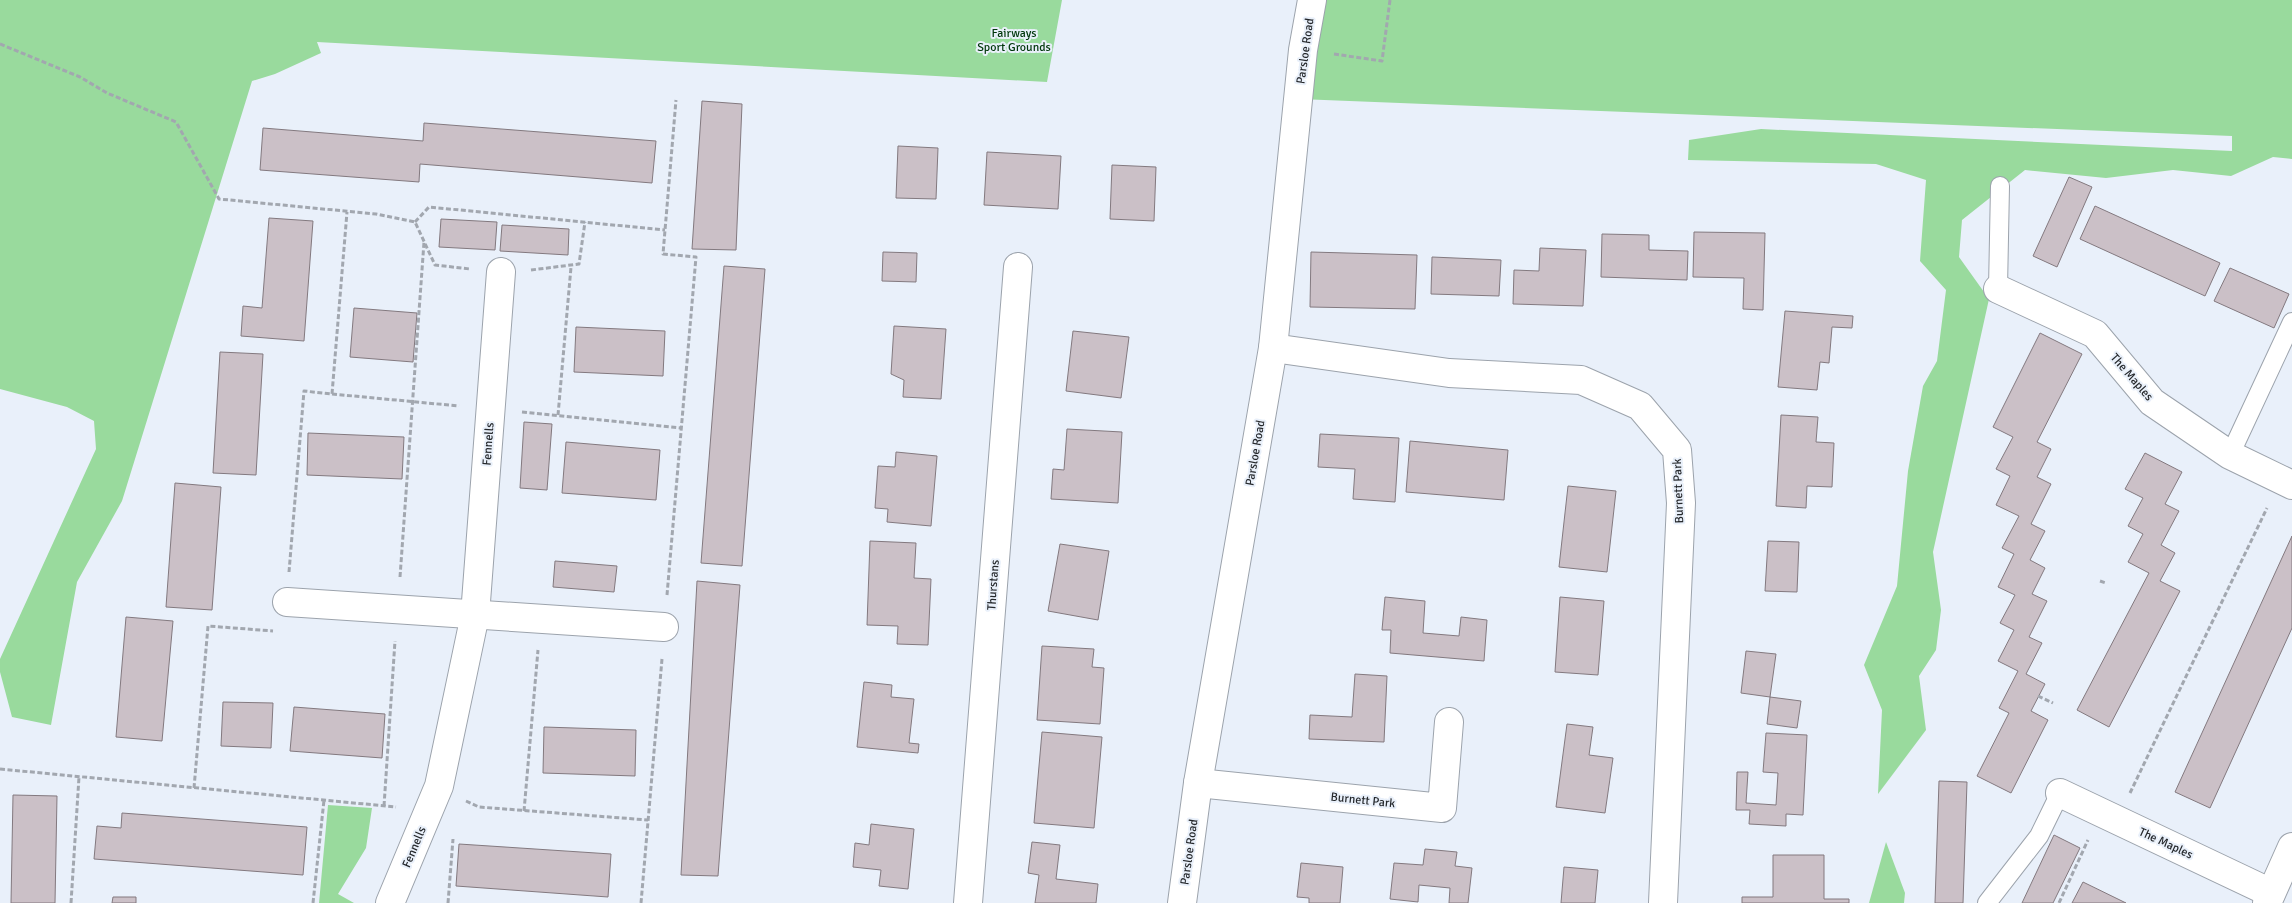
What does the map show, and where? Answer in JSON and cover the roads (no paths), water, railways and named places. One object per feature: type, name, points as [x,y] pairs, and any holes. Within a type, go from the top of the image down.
[{"type":"street","name":"Parsloe Road","points":[[1182,903],[1198,783],[1273,348],[1303,50],[1312,0]]},
{"type":"street","name":"Thurstans","points":[[968,903],[1018,267]]},
{"type":"street","name":"Fennells","points":[[390,903],[434,798],[475,615],[502,272]]},
{"type":"street","name":"The Maples","points":[[1998,289],[2095,334],[2152,402],[2230,455],[2286,482]]},
{"type":"street","name":"Burnett Park","points":[[1273,348],[1449,373],[1581,380],[1640,406],[1677,450],[1681,503],[1663,903]]},
{"type":"street","points":[[287,602],[664,627]]},
{"type":"street","name":"Burnett Park","points":[[1198,783],[1442,808],[1449,722]]},
{"type":"street","name":"The Maples","points":[[2060,793],[2269,898],[2292,847]]},
{"type":"lane","points":[[1998,289],[2000,186]]},
{"type":"lane","points":[[2230,455],[2292,322]]},
{"type":"lane","points":[[1987,903],[2039,836],[2060,793]]},
{"type":"park label","name":"Fairways Sport Grounds","points":[[1014,40]]}]
